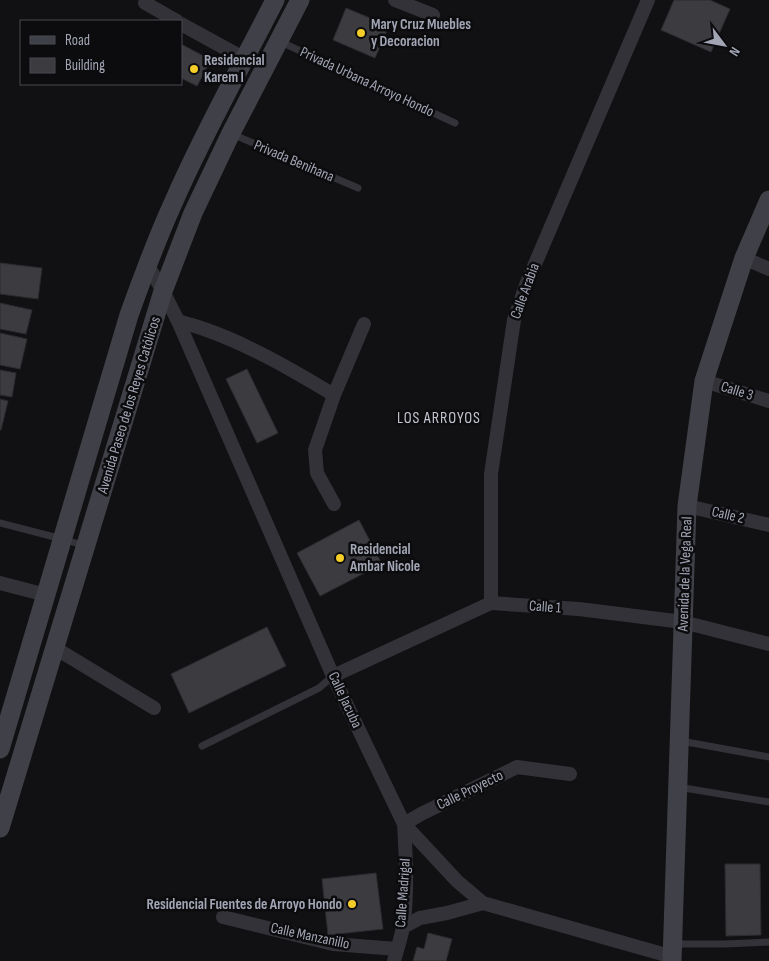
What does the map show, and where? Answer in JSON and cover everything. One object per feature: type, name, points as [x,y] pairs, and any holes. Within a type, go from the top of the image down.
[{"type":"main road","name":"Avenida Paseo de los Reyes Católicos","points":[[0,749],[129,315],[147,264],[174,200],[210,124],[275,0]]},
{"type":"main road","name":"Avenida Paseo de los Reyes Católicos","points":[[0,828],[163,291],[193,213],[231,133],[300,0]]},
{"type":"main road","name":"Avenida de la Vega Real","points":[[673,954],[687,506],[704,381],[744,258],[769,200]]},
{"type":"main road","points":[[20,682],[43,688]]},
{"type":"street","points":[[395,0],[433,15]]},
{"type":"street","name":"Calle Arabia","points":[[491,603],[490,474],[514,320],[526,285],[648,0]]},
{"type":"street","points":[[145,3],[175,20]]},
{"type":"street","points":[[182,25],[245,59]]},
{"type":"street","points":[[210,124],[231,133]]},
{"type":"street","points":[[744,258],[769,269]]},
{"type":"street","name":"Calle Jacuba","points":[[147,264],[178,321],[333,676],[404,824],[457,881],[483,903],[673,954]]},
{"type":"street","points":[[178,321],[204,329],[239,344],[334,395]]},
{"type":"street","points":[[334,504],[317,473],[315,450],[334,395],[364,324]]},
{"type":"street","name":"Calle 3","points":[[704,381],[769,401]]},
{"type":"street","name":"Calle 2","points":[[687,506],[769,525]]},
{"type":"street","points":[[0,583],[46,595]]},
{"type":"street","name":"Calle 1","points":[[333,676],[491,603],[578,609],[683,622],[769,644]]},
{"type":"street","points":[[55,648],[154,708]]},
{"type":"street","name":"Calle Proyecto","points":[[404,824],[517,767],[570,774]]},
{"type":"street","name":"Calle Madrigal","points":[[395,955],[403,927],[406,887],[404,824]]},
{"type":"street","points":[[403,927],[420,918],[483,903]]},
{"type":"street","name":"Calle Manzanillo","points":[[223,917],[333,944],[395,955]]},
{"type":"lane","name":"Privada Urbana Arroyo Hondo","points":[[279,41],[455,123]]},
{"type":"lane","name":"Privada Benihana","points":[[231,133],[358,188]]},
{"type":"lane","points":[[0,523],[86,546]]},
{"type":"lane","points":[[202,746],[319,688],[333,676]]},
{"type":"lane","points":[[680,741],[769,757]]},
{"type":"lane","points":[[678,787],[769,802]]},
{"type":"lane","points":[[673,954],[725,944],[769,942]]},
{"type":"building","points":[[674,0],[710,0],[730,9],[711,52],[661,30]]},
{"type":"building","name":"Mary Cruz Muebles y Decoracion","points":[[346,8],[389,26],[375,58],[333,40]]},
{"type":"building","name":"Residencial Karem I","points":[[182,45],[211,60],[197,86],[182,78]]},
{"type":"building","points":[[0,263],[42,268],[38,299],[0,294]]},
{"type":"building","points":[[0,303],[32,310],[26,334],[0,329]]},
{"type":"building","points":[[0,333],[27,339],[20,369],[0,365]]},
{"type":"building","points":[[247,369],[278,433],[257,443],[226,379]]},
{"type":"building","points":[[0,370],[16,373],[12,397],[0,395]]},
{"type":"building","points":[[0,399],[8,401],[1,430],[0,430]]},
{"type":"building","name":"Residencial Ambar Nicole","points":[[359,520],[382,564],[320,596],[297,553]]},
{"type":"building","points":[[267,627],[286,666],[189,713],[171,674]]},
{"type":"building","points":[[725,864],[760,864],[761,935],[726,936]]},
{"type":"building","name":"Residencial Fuentes de Arroyo Hondo","points":[[376,873],[383,929],[328,935],[322,879]]},
{"type":"building","points":[[428,933],[452,939],[446,961],[413,961],[417,947],[424,949]]},
{"type":"place","name":"Mary Cruz Muebles y Decoracion","points":[[361,33]]},
{"type":"place","name":"Residencial Karem I","points":[[194,69]]},
{"type":"place","name":"Residencial Ambar Nicole","points":[[340,558]]},
{"type":"place","name":"Residencial Fuentes de Arroyo Hondo","points":[[352,904]]},
{"type":"district","name":"LOS ARROYOS","points":[[439,418]]}]
